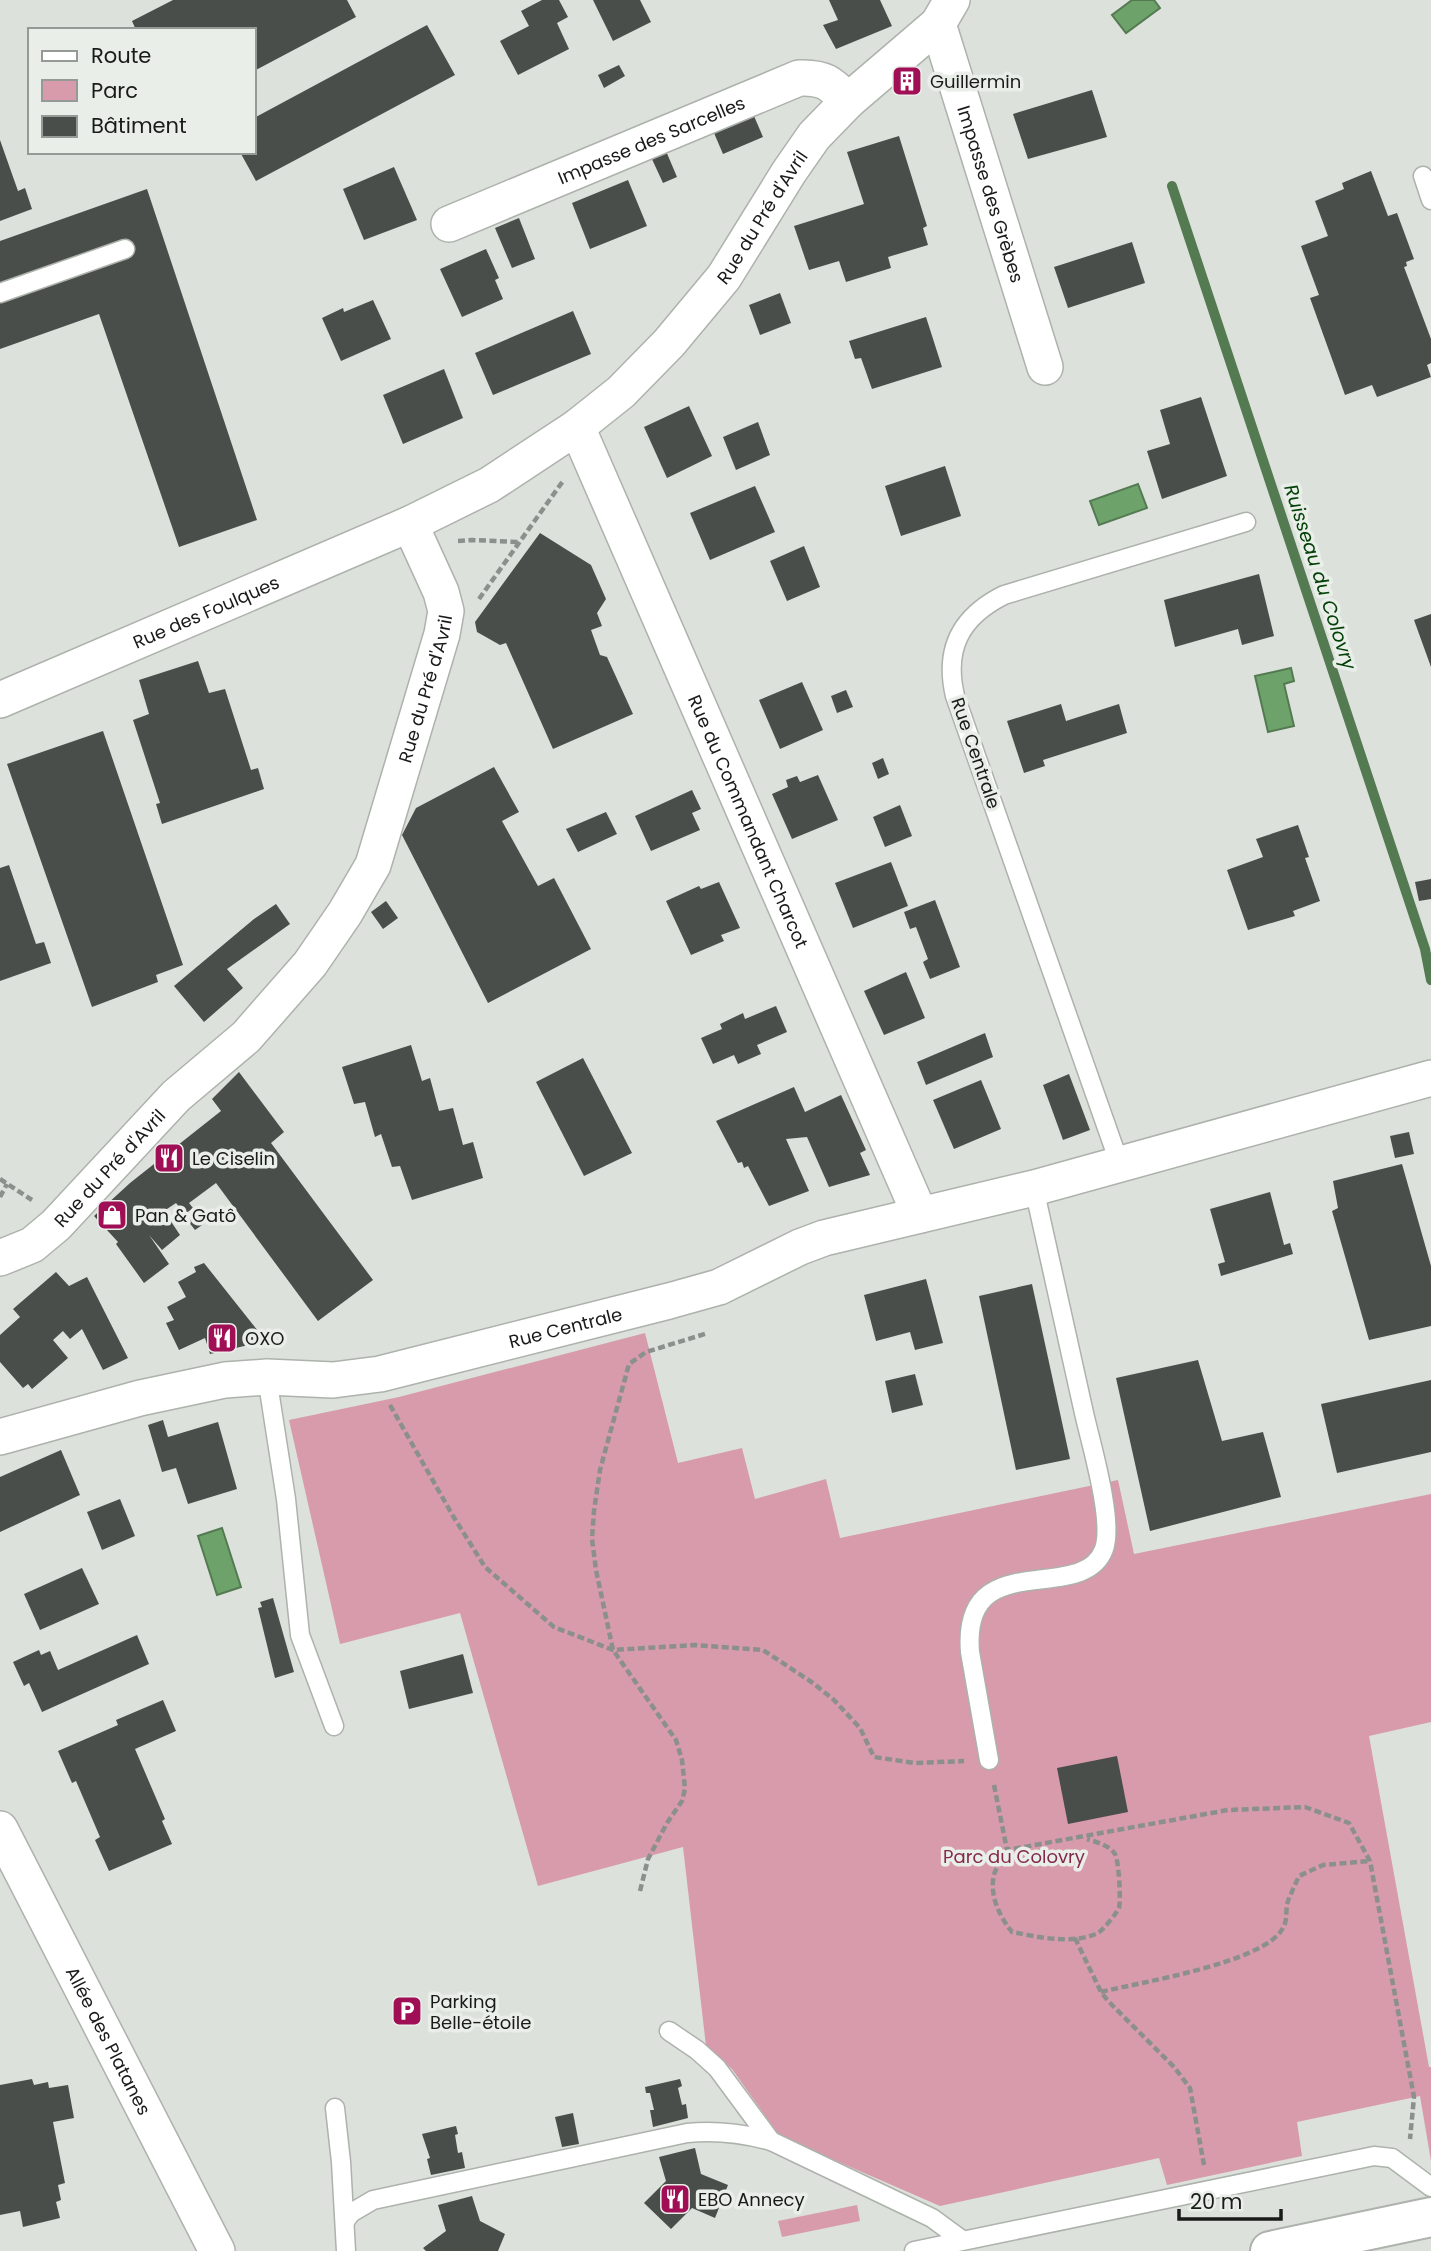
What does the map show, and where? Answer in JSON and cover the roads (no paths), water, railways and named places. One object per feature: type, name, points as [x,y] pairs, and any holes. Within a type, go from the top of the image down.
[{"type":"main road","points":[[1270,2251],[1431,2217]]},
{"type":"street","name":"Rue du Pré d'Avril","points":[[0,1258],[32,1245],[56,1225],[176,1096],[246,1037],[310,964],[345,913],[373,865],[442,634],[446,611],[441,592],[417,538],[489,485],[583,442],[724,277],[814,136],[945,12]]},
{"type":"street","name":"Impasse des Grèbes","points":[[945,12],[1045,367]]},
{"type":"street","name":"Impasse des Sarcelles","points":[[449,224],[799,78],[817,77],[833,86],[848,101]]},
{"type":"street","name":"Rue du Commandant Charcot","points":[[583,442],[920,1215]]},
{"type":"street","name":"Rue des Foulques","points":[[0,701],[417,538]]},
{"type":"street","name":"Rue Centrale","points":[[0,1437],[140,1398],[226,1380],[267,1377],[333,1380],[380,1374],[719,1287],[824,1238],[1034,1188],[1431,1078]]},
{"type":"street","name":"Allée des Platanes","points":[[0,1829],[217,2251]]},
{"type":"lane","points":[[1423,176],[1431,200]]},
{"type":"lane","points":[[0,293],[125,249]]},
{"type":"lane","name":"Rue Centrale","points":[[1120,1165],[955,696],[951,660],[956,642],[975,613],[1004,595],[1246,522]]},
{"type":"lane","points":[[989,1760],[969,1638],[974,1615],[980,1603],[1002,1586],[1086,1571],[1101,1556],[1107,1535],[1099,1484],[1034,1188]]},
{"type":"lane","points":[[267,1377],[286,1499],[300,1635],[334,1726]]},
{"type":"lane","points":[[668,2032],[698,2050],[717,2068],[771,2141]]},
{"type":"lane","points":[[335,2108],[346,2251]]},
{"type":"lane","points":[[345,2221],[351,2213],[373,2200],[711,2130],[771,2141],[932,2218],[962,2240]]},
{"type":"lane","points":[[914,2251],[1374,2156],[1392,2158],[1431,2188]]},
{"type":"waterway","name":"Ruisseau du Colovry","points":[[1172,186],[1425,949],[1431,980]]},
{"type":"place","name":"Guillermin","points":[[907,81]]},
{"type":"place","name":"Le Ciselin","points":[[169,1158]]},
{"type":"place","name":"Pan & Gatô","points":[[112,1215]]},
{"type":"place","name":"OXO","points":[[222,1338]]},
{"type":"place","name":"Parking Belle-étoile","points":[[407,2011]]},
{"type":"place","name":"EBO Annecy","points":[[675,2199]]},
{"type":"park label","name":"Parc du Colovry","points":[[1014,1856]]}]
